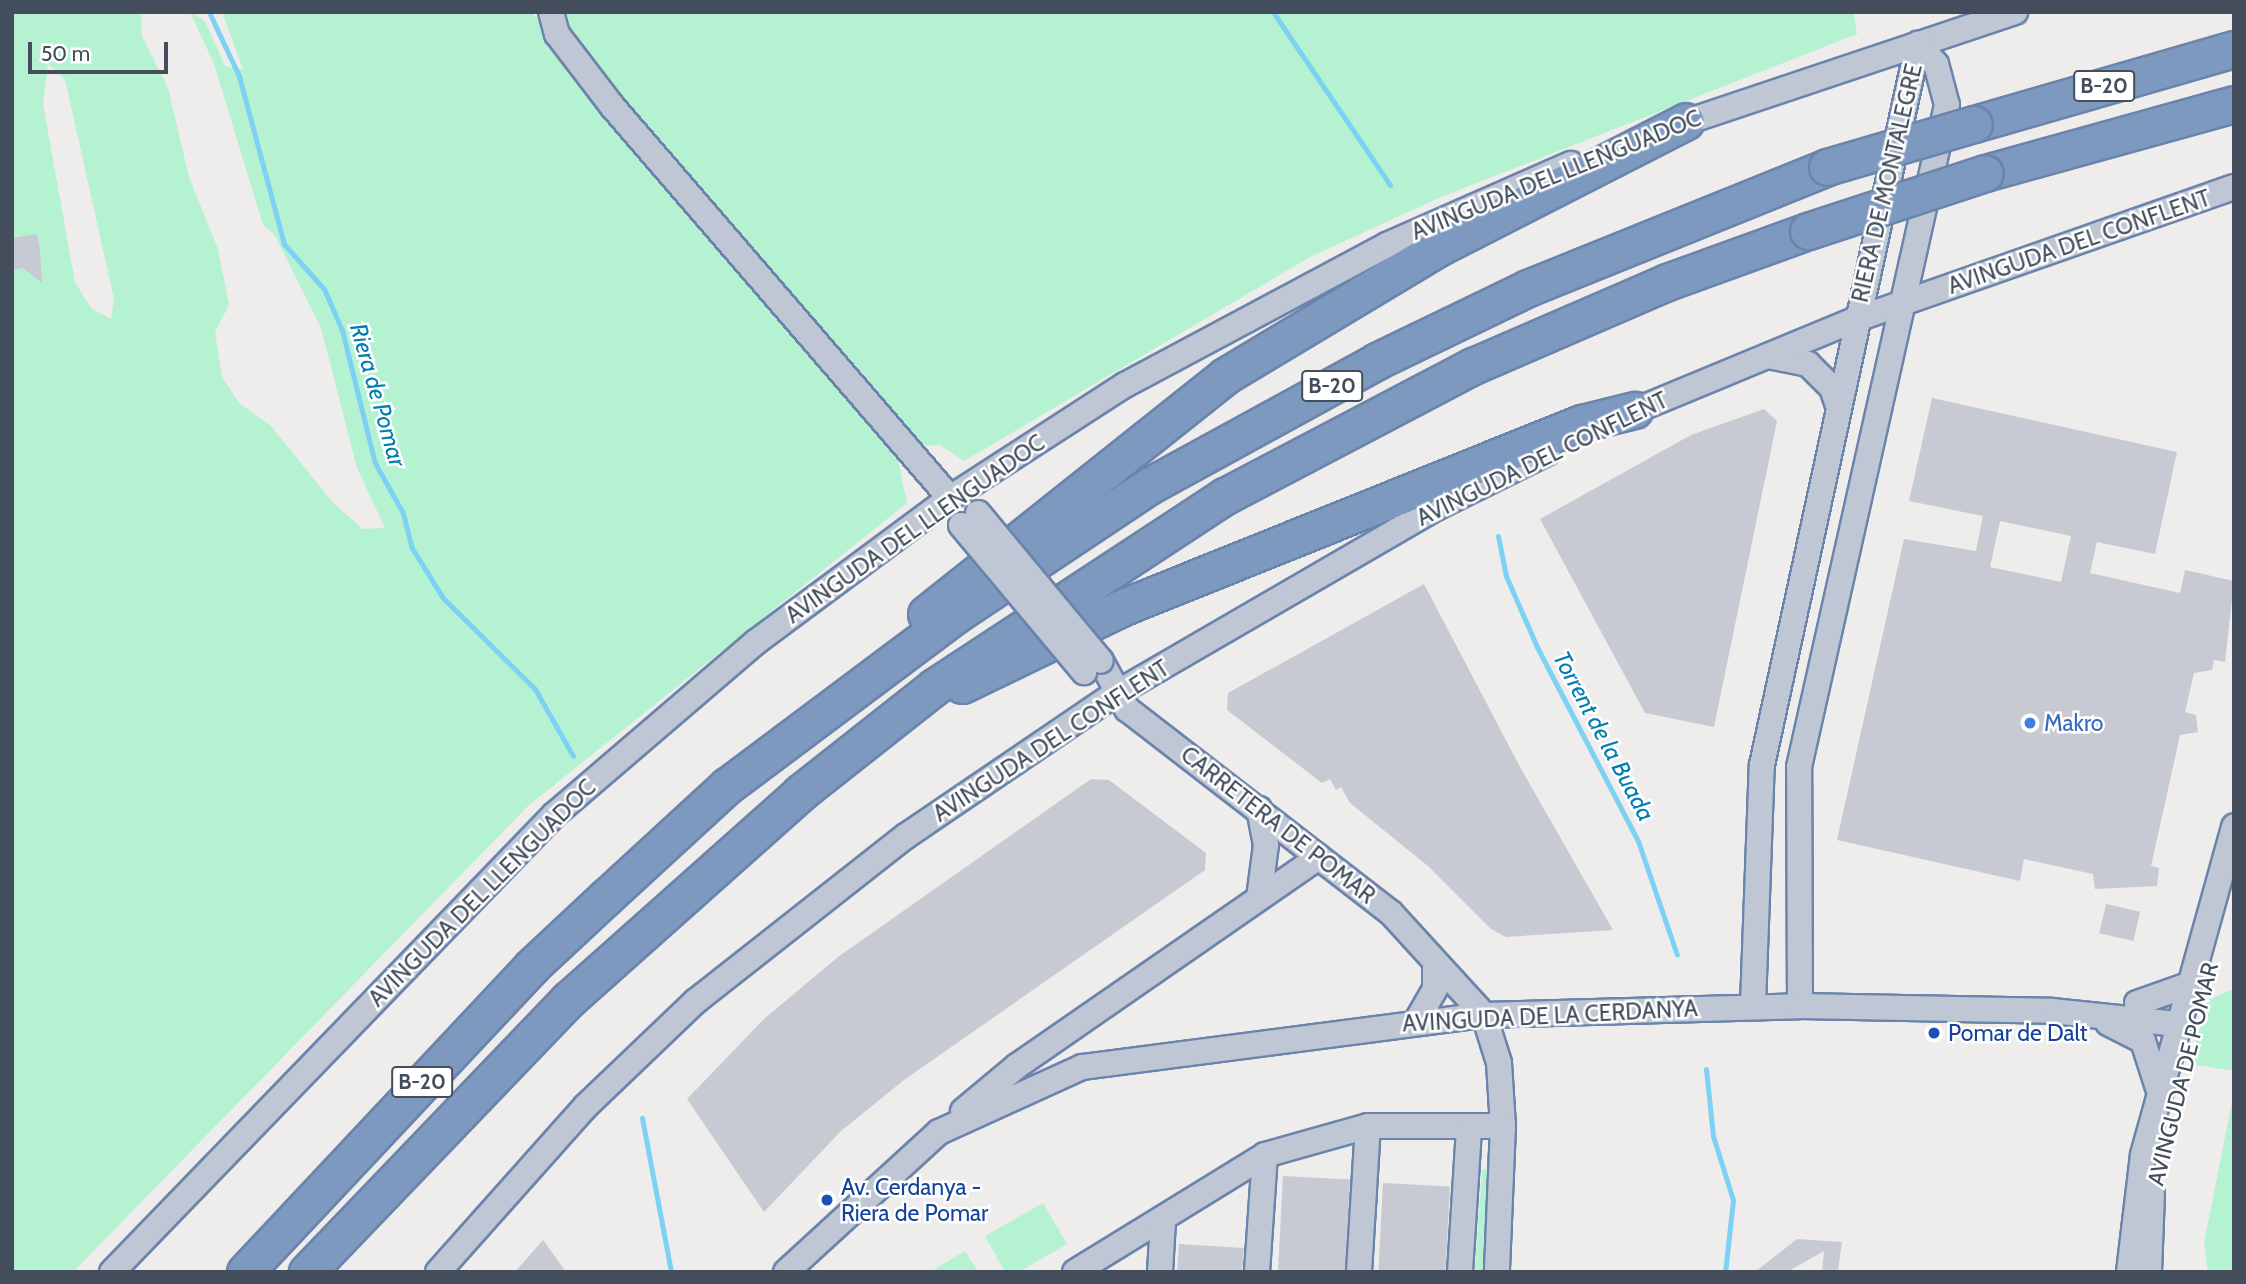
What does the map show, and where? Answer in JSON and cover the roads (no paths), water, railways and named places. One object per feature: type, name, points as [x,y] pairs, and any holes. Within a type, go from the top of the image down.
[{"type":"highway","name":"B-20","points":[[245,1272],[532,966],[727,786],[873,673],[1149,486],[1365,368],[1528,288],[1827,167],[2234,49]]},
{"type":"highway","name":"B-20","points":[[307,1272],[568,1000],[790,802],[907,708],[1225,496],[1473,366],[1667,282],[1808,231],[1985,173],[2234,104]]},
{"type":"highway","points":[[873,673],[942,597],[1225,376],[1440,247],[1686,121]]},
{"type":"highway","points":[[907,708],[1017,663],[1121,608],[1582,423],[1634,410]]},
{"type":"street","points":[[551,12],[557,34],[612,106],[951,498]]},
{"type":"street","name":"AVINGUDA DEL LLENGUADOC","points":[[112,1272],[554,815],[756,642],[951,498],[1125,385],[1314,281],[1475,203],[1686,121],[2015,12]]},
{"type":"street","name":"RIERA DE MONTALEGRE","points":[[1800,1006],[1799,767],[1907,303],[1947,105],[1936,64],[1917,44]]},
{"type":"street","name":"RIERA DE MONTALEGRE","points":[[1753,1005],[1762,765],[1917,44]]},
{"type":"street","name":"AVINGUDA DEL CONFLENT","points":[[438,1272],[586,1106],[696,1001],[906,836],[1115,694],[1436,508],[1634,410],[1857,319],[2234,187]]},
{"type":"street","points":[[1767,356],[1808,364],[1832,388],[1839,408]]},
{"type":"street","name":"CARRETERA DE POMAR","points":[[951,498],[1115,694],[1391,913],[1484,1014],[1499,1063],[1503,1126],[1497,1272]]},
{"type":"street","points":[[1258,898],[1266,845],[1259,810]]},
{"type":"street","points":[[2177,1024],[2234,826]]},
{"type":"street","name":"AVINGUDA DE LA CERDANYA","points":[[786,1272],[939,1132],[1017,1066],[1319,857]]},
{"type":"street","points":[[2177,1024],[2189,1010],[2217,907],[2233,880]]},
{"type":"street","name":"AVINGUDA DE POMAR","points":[[2149,1272],[2149,1221],[2160,1157],[2233,880]]},
{"type":"street","points":[[1416,1022],[1436,989],[1436,962]]},
{"type":"street","name":"AVINGUDA DE LA CERDANYA","points":[[2052,1011],[2137,1003],[2188,985]]},
{"type":"street","points":[[2137,1003],[2177,1024],[2183,1035],[2160,1157]]},
{"type":"street","name":"AVINGUDA DE LA CERDANYA","points":[[939,1132],[1082,1067],[1484,1014],[1753,1005],[2052,1011],[2177,1024]]},
{"type":"street","points":[[2052,1011],[2125,1028],[2143,1041],[2154,1063],[2158,1101]]},
{"type":"street","name":"AVINGUDA DE POMAR","points":[[2129,1272],[2133,1219],[2177,1024]]},
{"type":"street","points":[[1075,1272],[1163,1221],[1265,1155],[1368,1126],[1503,1126]]},
{"type":"street","points":[[1359,1272],[1368,1126]]},
{"type":"street","points":[[1460,1272],[1469,1126]]},
{"type":"street","points":[[1257,1272],[1265,1155]]},
{"type":"street","points":[[2133,1219],[2138,1272]]},
{"type":"street","points":[[1160,1272],[1163,1221]]},
{"type":"waterway","name":"Riera de Pomar","points":[[209,12],[239,76],[284,244],[324,289],[342,330],[375,463],[403,513],[412,548],[443,598],[535,689],[573,756]]},
{"type":"waterway","name":"Torrent de la Buada","points":[[1273,12],[1390,185]]},
{"type":"waterway","name":"Torrent de la Buada","points":[[1498,536],[1506,576],[1537,647],[1638,841],[1677,955]]},
{"type":"waterway","name":"Torrent de la Buada","points":[[1706,1069],[1713,1136],[1733,1200],[1725,1272]]},
{"type":"waterway","name":"Riera de Pomar","points":[[642,1118],[671,1272]]},
{"type":"place","name":"Makro","points":[[2030,723]]},
{"type":"place","name":"Pomar de Dalt","points":[[1934,1033]]},
{"type":"place","name":"Av. Cerdanya - Riera de Pomar","points":[[827,1200]]}]
